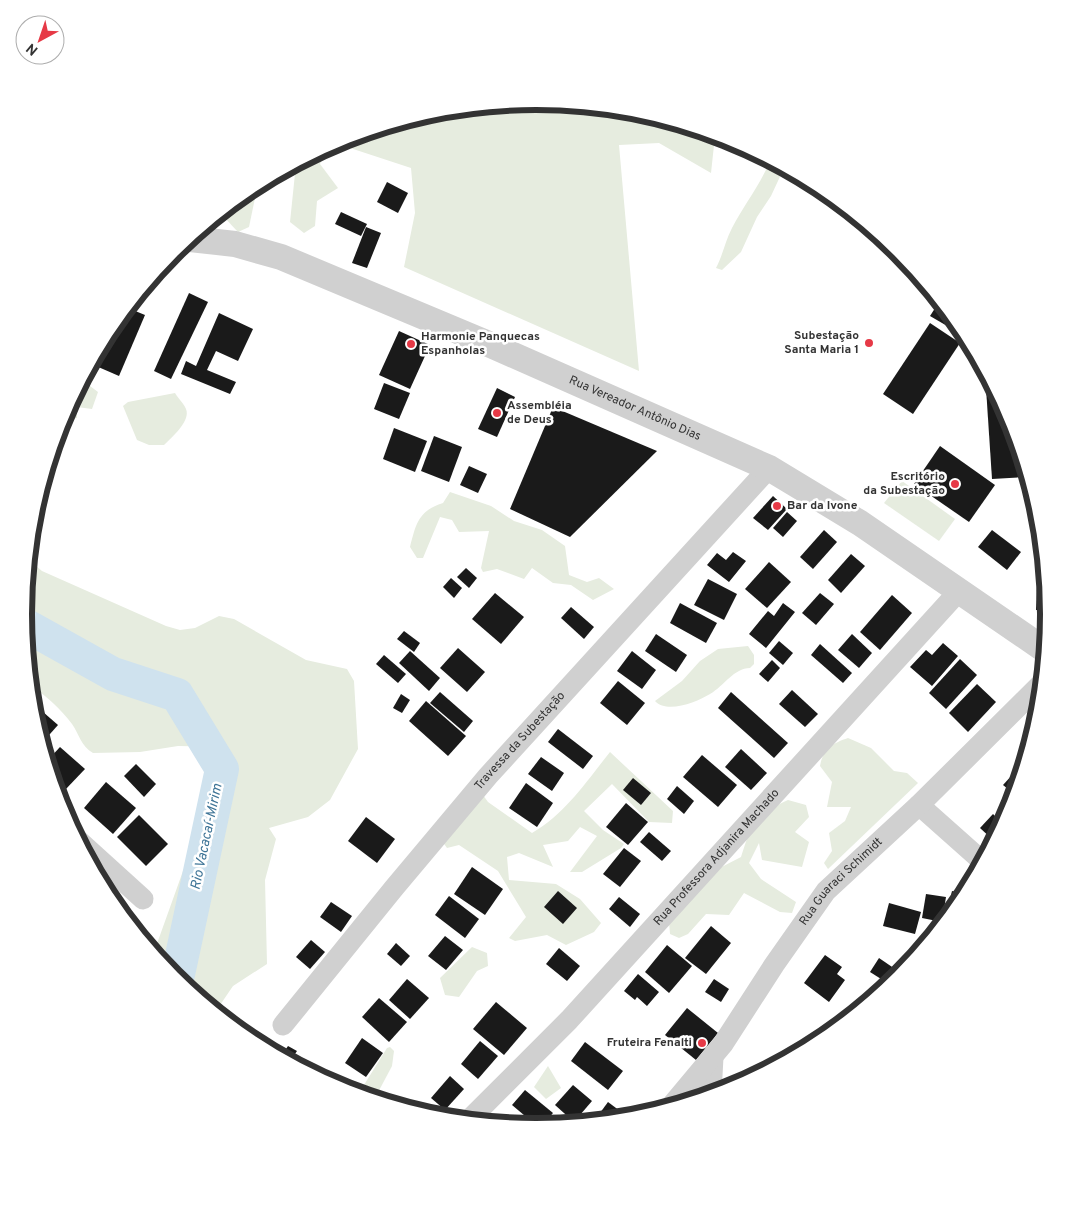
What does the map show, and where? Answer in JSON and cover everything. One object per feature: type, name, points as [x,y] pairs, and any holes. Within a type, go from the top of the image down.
[{"type":"street","name":"Rua Vereador Antônio Dias","points":[[200,239],[235,244],[281,257],[484,342],[770,468],[860,524],[1038,645]]},
{"type":"street","name":"Travessa da Subestação","points":[[283,1026],[488,776],[770,468]]},
{"type":"street","name":"Rua Professora Adjanira Machado","points":[[475,1113],[568,1020],[959,591]]},
{"type":"street","name":"Rua Guaraci Schimidt","points":[[680,1096],[713,1057],[826,891],[919,804],[1033,692]]},
{"type":"street","points":[[919,804],[977,857]]},
{"type":"street","points":[[94,854],[142,899]]},
{"type":"street","points":[[711,1086],[713,1057]]},
{"type":"shaded area","points":[[536,110],[602,115],[634,120],[698,137],[714,143],[711,173],[659,143],[619,145],[639,371],[404,267],[415,213],[411,168],[348,147],[374,137],[438,120],[470,115]]},
{"type":"shaded area","points":[[323,158],[320,164],[338,188],[317,201],[315,226],[304,233],[290,222],[295,172]]},
{"type":"shaded area","points":[[767,167],[781,174],[771,196],[757,217],[741,252],[722,270],[716,268],[732,228]]},
{"type":"shaded area","points":[[253,197],[255,198],[249,227],[238,232],[225,218]]},
{"type":"shaded area","points":[[88,384],[98,392],[92,409],[77,407]]},
{"type":"shaded area","points":[[175,393],[185,407],[187,414],[180,429],[164,445],[149,445],[137,440],[123,406],[128,402]]},
{"type":"shaded area","points":[[77,407],[77,418],[72,419]]},
{"type":"shaded area","points":[[902,481],[955,519],[939,541],[884,503]]},
{"type":"shaded area","points":[[450,492],[491,506],[514,521],[542,530],[565,546],[569,575],[587,582],[599,578],[614,589],[593,600],[571,585],[553,583],[532,568],[524,579],[497,569],[483,572],[481,568],[489,531],[459,532],[452,520],[440,517],[423,558],[417,558],[410,547],[419,519],[428,510],[443,503]]},
{"type":"shaded area","points":[[35,565],[42,571],[166,626],[180,630],[195,628],[219,616],[234,619],[306,660],[347,669],[354,681],[358,749],[330,800],[308,817],[269,828],[276,839],[265,880],[267,964],[233,986],[220,1006],[204,993],[156,945],[183,871],[238,769],[226,747],[178,746],[140,752],[93,753],[86,747],[63,713],[39,691],[37,680],[32,614]]},
{"type":"shaded area","points":[[748,646],[754,655],[754,664],[750,668],[734,674],[710,694],[690,703],[674,707],[660,705],[655,701],[682,681],[700,661],[718,649]]},
{"type":"shaded area","points":[[848,738],[871,748],[894,771],[907,773],[918,783],[828,869],[824,863],[832,851],[829,833],[845,821],[851,807],[827,807],[832,782],[820,766],[821,760],[829,748]]},
{"type":"shaded area","points":[[610,752],[673,811],[672,823],[649,822],[612,784],[584,811],[603,830],[624,844],[621,848],[582,872],[570,872],[597,836],[580,827],[568,841],[543,845],[553,867],[519,853],[507,857],[509,880],[556,884],[580,899],[601,923],[594,932],[566,945],[547,935],[515,941],[509,938],[526,917],[498,871],[459,845],[447,848],[442,841],[483,795],[488,802],[532,833],[565,806],[584,786]]},
{"type":"shaded area","points":[[788,800],[806,805],[809,817],[795,832],[809,842],[802,867],[762,860],[759,843],[749,863],[761,879],[796,902],[792,913],[780,912],[744,893],[729,915],[706,914],[688,934],[679,938],[670,934],[669,922],[708,874],[741,857],[748,836],[756,822],[768,811]]},
{"type":"shaded area","points":[[472,947],[487,953],[488,966],[477,971],[459,997],[445,995],[440,978]]},
{"type":"shaded area","points":[[390,1047],[394,1051],[392,1066],[378,1092],[363,1087],[387,1048]]},
{"type":"shaded area","points":[[548,1066],[561,1088],[546,1099],[534,1087]]},
{"type":"building","points":[[387,182],[408,193],[398,213],[377,202]]},
{"type":"building","points":[[341,212],[367,224],[361,236],[335,224]]},
{"type":"building","points":[[366,227],[381,233],[367,268],[352,263]]},
{"type":"building","points":[[189,293],[208,302],[171,379],[154,371]]},
{"type":"building","points":[[935,308],[951,328],[930,316]]},
{"type":"building","points":[[134,311],[145,315],[119,376],[97,367],[117,334]]},
{"type":"building","points":[[219,313],[253,329],[238,361],[216,351],[207,370],[236,382],[230,394],[181,374],[186,361],[196,366]]},
{"type":"building","points":[[930,323],[960,343],[913,414],[883,394]]},
{"type":"building","points":[[399,331],[430,345],[410,389],[379,375]]},
{"type":"building","points":[[384,383],[410,393],[399,419],[374,409]]},
{"type":"building","points":[[986,387],[1013,452],[1020,477],[992,479]]},
{"type":"building","name":"Assembléia de Deus","points":[[497,388],[515,397],[497,437],[478,429]]},
{"type":"building","points":[[553,407],[657,451],[570,537],[510,509]]},
{"type":"building","points":[[394,428],[427,441],[415,472],[383,459]]},
{"type":"building","points":[[434,436],[462,447],[449,482],[421,471]]},
{"type":"building","name":"Escritório da Subestação","points":[[940,446],[995,485],[969,522],[914,484]]},
{"type":"building","points":[[469,466],[487,474],[478,493],[460,485]]},
{"type":"building","points":[[773,496],[787,509],[768,530],[753,518]]},
{"type":"building","points":[[787,512],[797,521],[783,537],[773,528]]},
{"type":"building","points":[[824,530],[837,542],[813,569],[800,557]]},
{"type":"building","points":[[992,530],[1021,552],[1007,570],[978,547]]},
{"type":"building","points":[[733,552],[746,561],[729,582],[707,565],[717,553],[726,560]]},
{"type":"building","points":[[851,554],[865,566],[841,593],[828,580]]},
{"type":"building","points":[[769,562],[791,582],[767,608],[745,589]]},
{"type":"building","points":[[466,568],[477,578],[469,588],[457,577]]},
{"type":"building","points":[[1037,575],[1040,610],[1036,610]]},
{"type":"building","points":[[451,578],[462,588],[454,598],[443,587]]},
{"type":"building","points":[[708,579],[737,594],[724,620],[694,605]]},
{"type":"building","points":[[495,593],[524,617],[501,644],[472,619]]},
{"type":"building","points":[[820,593],[834,604],[816,625],[802,613]]},
{"type":"building","points":[[892,595],[912,613],[880,650],[860,632]]},
{"type":"building","points":[[680,603],[717,623],[706,643],[670,623]]},
{"type":"building","points":[[783,603],[795,612],[766,648],[749,634],[768,611],[774,616]]},
{"type":"building","points":[[571,607],[594,627],[584,639],[561,618]]},
{"type":"building","points":[[404,631],[420,643],[414,652],[397,639]]},
{"type":"building","points":[[656,634],[687,655],[676,672],[645,651]]},
{"type":"building","points":[[852,634],[872,653],[859,668],[838,650]]},
{"type":"building","points":[[779,641],[793,653],[783,665],[769,653]]},
{"type":"building","points":[[943,643],[958,656],[932,686],[910,667],[926,650],[932,655]]},
{"type":"building","points":[[820,644],[852,673],[843,683],[811,655]]},
{"type":"building","points":[[458,648],[485,672],[467,692],[440,668]]},
{"type":"building","points":[[410,651],[440,678],[429,691],[399,663]]},
{"type":"building","points":[[632,651],[656,670],[642,689],[617,671]]},
{"type":"building","points":[[384,655],[406,674],[398,683],[376,664]]},
{"type":"building","points":[[960,659],[977,675],[946,709],[929,693]]},
{"type":"building","points":[[772,660],[780,668],[768,682],[759,674]]},
{"type":"building","points":[[618,681],[645,703],[627,725],[600,703]]},
{"type":"building","points":[[977,684],[996,702],[968,732],[949,713]]},
{"type":"building","points":[[792,690],[818,714],[805,727],[779,704]]},
{"type":"building","points":[[440,692],[473,721],[464,732],[430,703]]},
{"type":"building","points":[[731,692],[788,743],[774,758],[718,708]]},
{"type":"building","points":[[401,694],[410,700],[402,713],[393,708]]},
{"type":"building","points":[[426,701],[466,736],[448,756],[409,721]]},
{"type":"building","points":[[42,711],[58,725],[48,736]]},
{"type":"building","points":[[558,729],[593,756],[583,769],[548,742]]},
{"type":"building","points":[[60,747],[85,769],[65,790],[59,776],[53,755]]},
{"type":"building","points":[[741,749],[767,773],[751,790],[725,767]]},
{"type":"building","points":[[702,755],[737,785],[718,807],[683,777]]},
{"type":"building","points":[[541,757],[564,773],[552,791],[528,774]]},
{"type":"building","points":[[136,764],[156,784],[144,797],[124,776]]},
{"type":"building","points":[[1014,773],[1008,789],[1003,785]]},
{"type":"building","points":[[633,778],[651,793],[641,805],[623,790]]},
{"type":"building","points":[[106,782],[136,808],[113,834],[84,808]]},
{"type":"building","points":[[526,783],[553,803],[537,827],[509,808]]},
{"type":"building","points":[[677,786],[694,801],[684,814],[667,799]]},
{"type":"building","points":[[626,803],[648,822],[628,845],[606,827]]},
{"type":"building","points":[[993,814],[996,817],[988,836],[980,828]]},
{"type":"building","points":[[139,815],[168,844],[146,866],[117,837]]},
{"type":"building","points":[[366,817],[395,839],[377,863],[348,841]]},
{"type":"building","points":[[649,832],[671,851],[662,861],[640,842]]},
{"type":"building","points":[[624,848],[641,861],[620,887],[603,874]]},
{"type":"building","points":[[472,867],[503,889],[485,915],[454,894]]},
{"type":"building","points":[[558,891],[577,908],[563,924],[544,907]]},
{"type":"building","points":[[952,891],[956,892],[955,894],[949,901]]},
{"type":"building","points":[[926,894],[946,897],[944,909],[935,921],[922,918]]},
{"type":"building","points":[[449,896],[479,919],[465,938],[435,915]]},
{"type":"building","points":[[619,897],[640,914],[630,927],[609,909]]},
{"type":"building","points":[[331,902],[352,916],[341,932],[320,917]]},
{"type":"building","points":[[889,903],[921,912],[915,934],[883,926]]},
{"type":"building","points":[[711,926],[731,943],[706,974],[685,958]]},
{"type":"building","points":[[445,936],[463,950],[446,970],[428,956]]},
{"type":"building","points":[[311,940],[325,952],[310,969],[296,957]]},
{"type":"building","points":[[396,943],[410,956],[401,966],[387,954]]},
{"type":"building","points":[[667,945],[692,966],[669,993],[645,972]]},
{"type":"building","points":[[559,948],[580,966],[567,981],[546,964]]},
{"type":"building","points":[[825,955],[842,967],[837,974],[845,980],[829,1002],[804,983]]},
{"type":"building","points":[[879,958],[894,968],[882,980],[870,972]]},
{"type":"building","points":[[638,974],[659,992],[647,1006],[637,997],[635,1000],[624,991]]},
{"type":"building","points":[[407,979],[429,998],[410,1019],[389,1000]]},
{"type":"building","points":[[714,979],[729,989],[721,1002],[705,992]]},
{"type":"building","points":[[379,998],[407,1022],[389,1042],[362,1017]]},
{"type":"building","points":[[496,1002],[527,1028],[504,1055],[473,1029]]},
{"type":"building","points":[[687,1008],[718,1033],[696,1060],[665,1035]]},
{"type":"building","points":[[362,1038],[383,1053],[366,1077],[345,1063]]},
{"type":"building","points":[[480,1041],[498,1056],[478,1079],[461,1064]]},
{"type":"building","points":[[585,1042],[623,1071],[608,1090],[571,1061]]},
{"type":"building","points":[[288,1046],[297,1051],[294,1055],[285,1050]]},
{"type":"building","points":[[450,1076],[464,1089],[446,1109],[431,1098]]},
{"type":"building","points":[[573,1085],[592,1101],[580,1115],[567,1116],[555,1105]]},
{"type":"building","points":[[525,1090],[553,1113],[549,1117],[527,1117],[512,1105]]},
{"type":"building","points":[[608,1102],[619,1110],[602,1113],[600,1113]]},
{"type":"waterway","name":"Rio Vacacaí-Mirim","points":[[33,629],[113,674],[177,695],[222,769],[179,969]]},
{"type":"place","name":"Subestação Santa Maria 1","points":[[869,343]]},
{"type":"place","name":"Harmonie Panquecas Espanholas","points":[[411,344]]},
{"type":"place","name":"Assembléia de Deus","points":[[497,413]]},
{"type":"place","name":"Escritório da Subestação","points":[[955,484]]},
{"type":"place","name":"Bar da Ivone","points":[[777,506]]},
{"type":"place","name":"Fruteira Fenalti","points":[[702,1043]]}]
